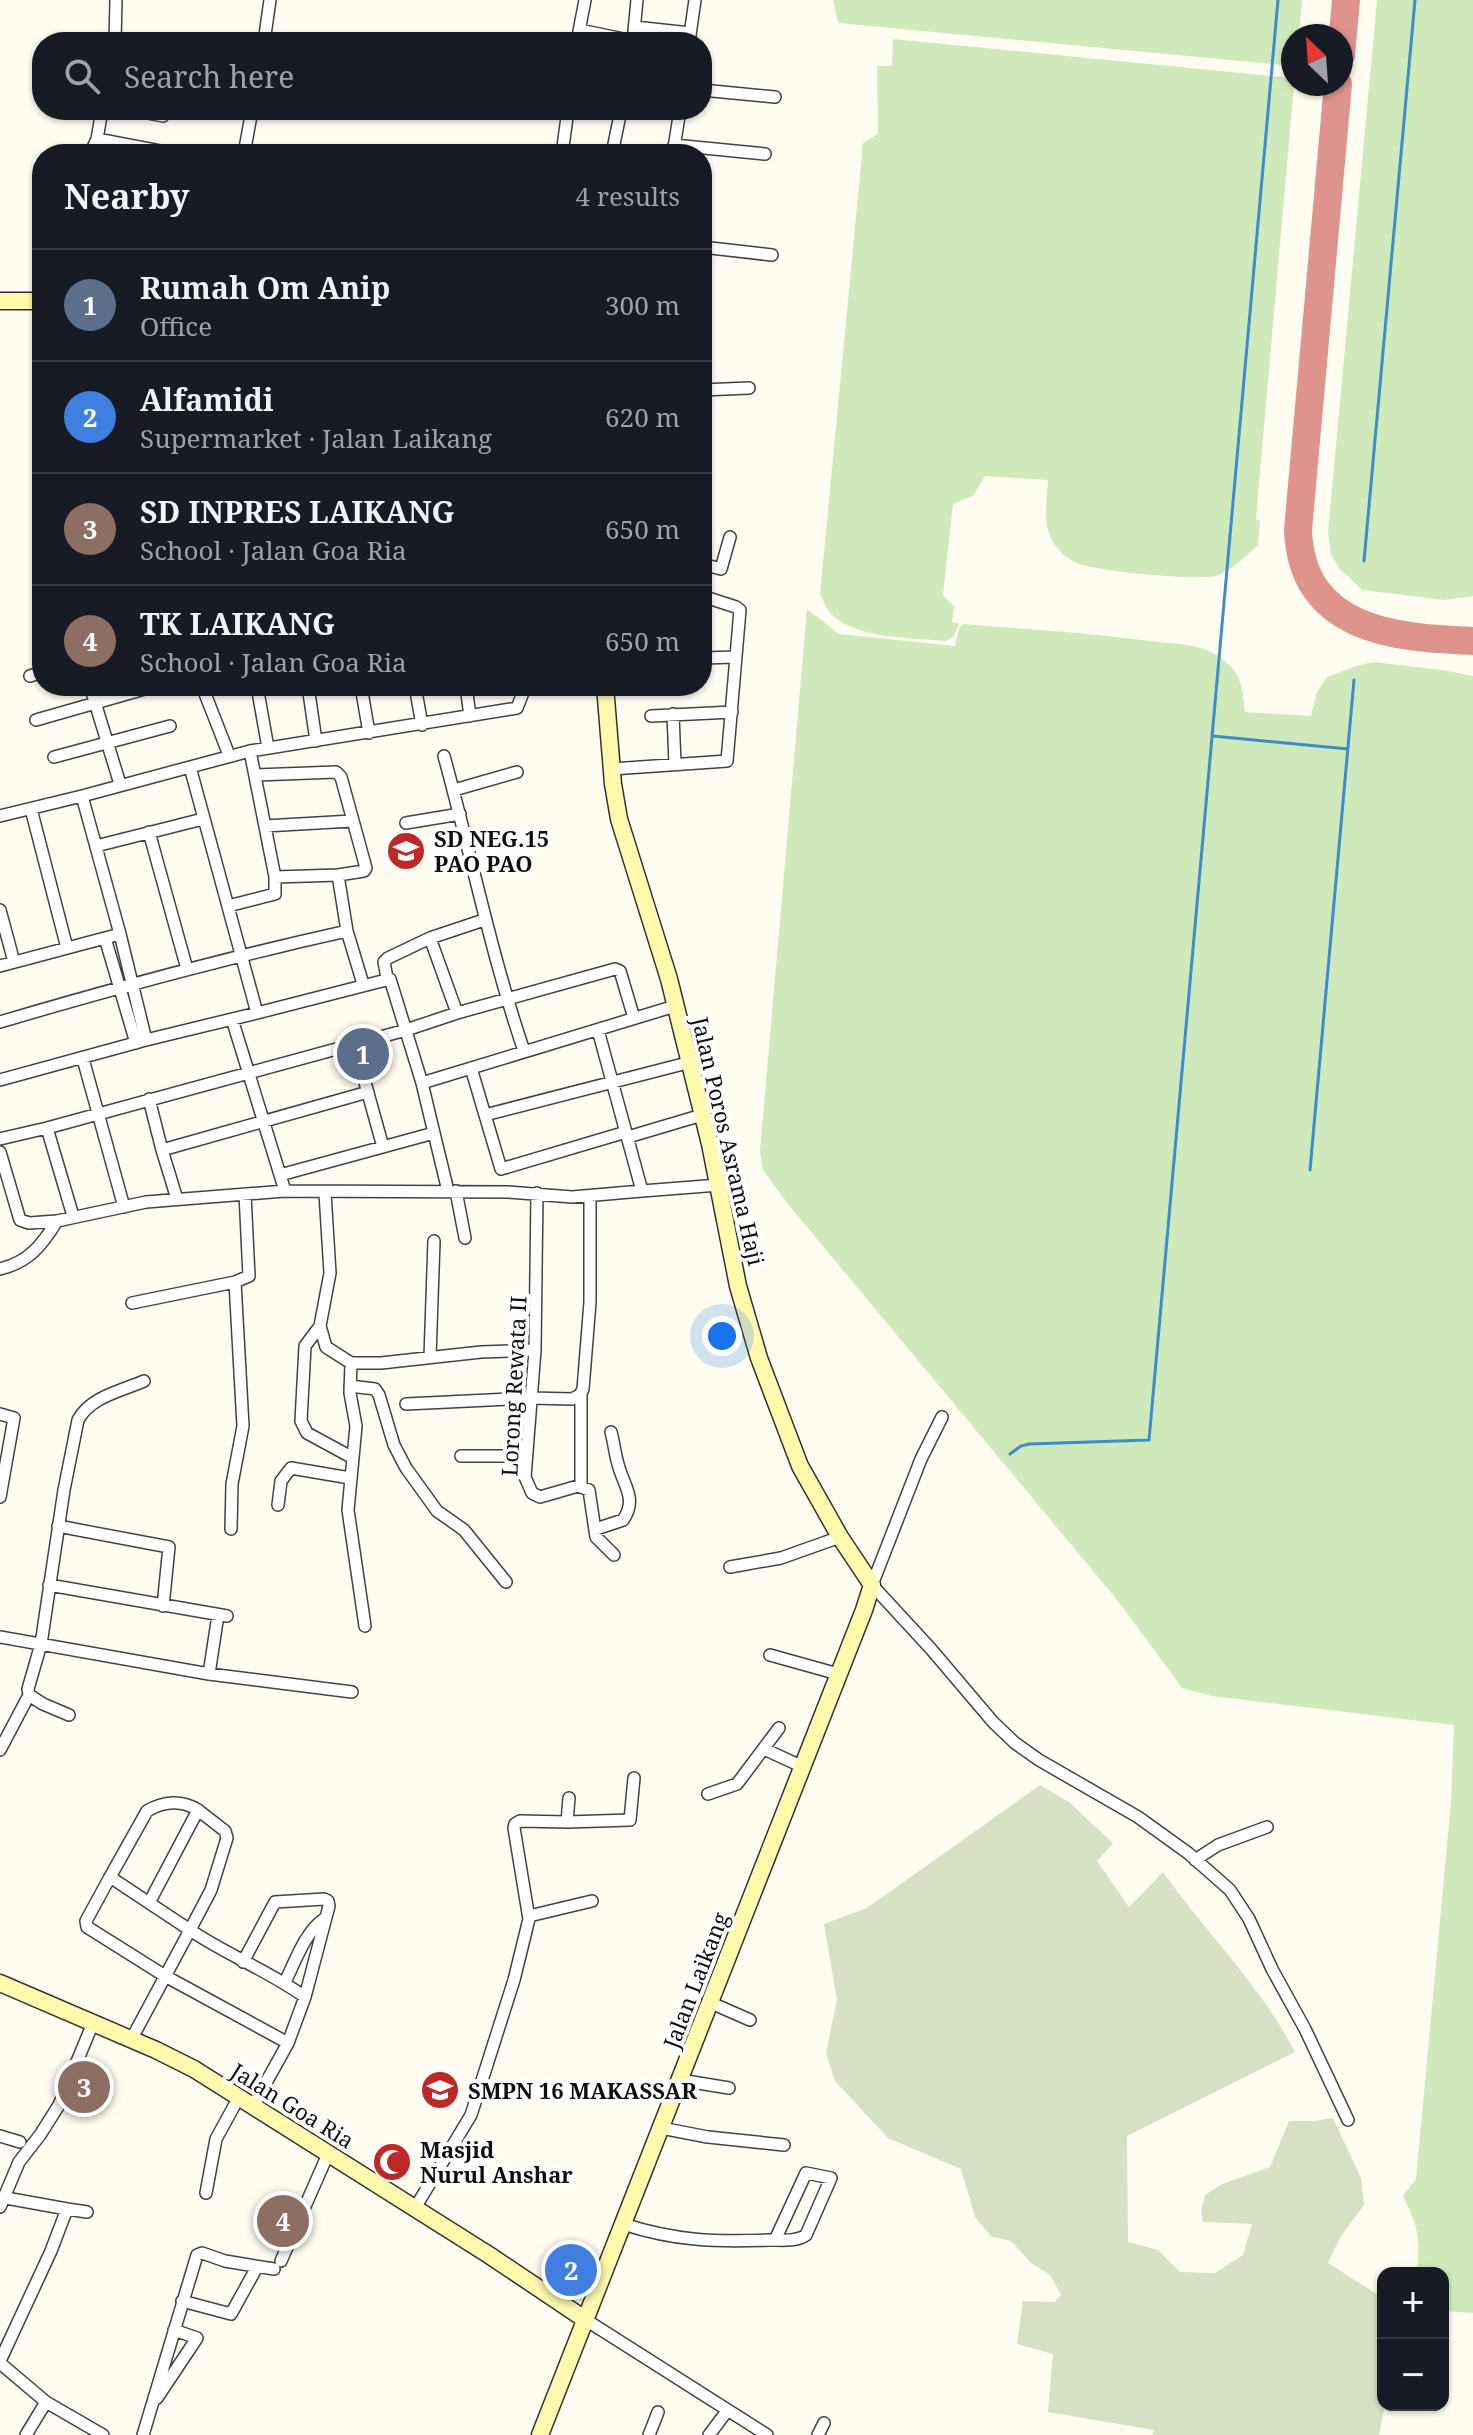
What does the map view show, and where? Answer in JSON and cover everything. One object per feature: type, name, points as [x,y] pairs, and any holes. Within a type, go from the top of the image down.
[{"type":"main road","points":[[0,301],[32,301]]},
{"type":"main road","name":"Jalan Poros Asrama Haji","points":[[606,696],[616,804],[691,1062],[736,1276],[761,1366],[800,1466],[840,1537],[872,1585]]},
{"type":"main road","name":"Jalan Laikang","points":[[540,2435],[872,1585]]},
{"type":"main road","name":"Jalan Goa Ria","points":[[0,1983],[179,2061],[415,2208],[586,2320]]},
{"type":"street","points":[[115,32],[116,0]]},
{"type":"street","points":[[265,32],[270,0]]},
{"type":"street","points":[[579,32],[585,0]]},
{"type":"street","points":[[634,32],[637,0]]},
{"type":"street","points":[[690,32],[695,0]]},
{"type":"street","points":[[635,27],[662,32]]},
{"type":"street","points":[[712,91],[775,97]]},
{"type":"street","points":[[95,144],[100,120]]},
{"type":"street","points":[[246,144],[250,120]]},
{"type":"street","points":[[563,144],[567,120]]},
{"type":"street","points":[[614,144],[619,120]]},
{"type":"street","points":[[675,144],[678,120]]},
{"type":"street","points":[[97,139],[123,144]]},
{"type":"street","points":[[712,152],[765,154]]},
{"type":"street","points":[[712,248],[772,255]]},
{"type":"street","points":[[712,390],[749,388]]},
{"type":"street","points":[[712,567],[721,569],[730,537]]},
{"type":"street","points":[[612,769],[727,761],[739,608],[712,599]]},
{"type":"street","points":[[712,658],[736,657]]},
{"type":"street","points":[[93,696],[120,784]]},
{"type":"street","points":[[36,720],[120,696]]},
{"type":"street","points":[[206,696],[229,755]]},
{"type":"street","points":[[259,696],[268,748]]},
{"type":"street","points":[[309,696],[316,741]]},
{"type":"street","points":[[363,696],[369,733]]},
{"type":"street","points":[[417,696],[422,725]]},
{"type":"street","points":[[467,696],[470,716]]},
{"type":"street","points":[[0,816],[229,755],[517,708],[522,696]]},
{"type":"street","points":[[651,716],[732,712]]},
{"type":"street","points":[[673,714],[675,764]]},
{"type":"street","points":[[54,757],[170,726]]},
{"type":"street","points":[[228,906],[275,894],[275,877],[250,751]]},
{"type":"street","points":[[444,756],[484,920],[524,1051]]},
{"type":"street","points":[[190,767],[257,1013]]},
{"type":"street","points":[[256,775],[336,772],[341,777],[366,870],[338,875],[275,877]]},
{"type":"street","points":[[454,790],[517,772]]},
{"type":"street","points":[[82,796],[133,984],[141,1041]]},
{"type":"street","points":[[31,809],[67,948]]},
{"type":"street","points":[[406,823],[460,814]]},
{"type":"street","points":[[96,846],[203,819]]},
{"type":"street","points":[[265,826],[352,821]]},
{"type":"street","points":[[149,832],[187,969]]},
{"type":"street","points":[[338,875],[347,931],[363,984]]},
{"type":"street","points":[[0,910],[14,962]]},
{"type":"street","points":[[465,1238],[384,962],[430,938],[484,920]]},
{"type":"street","points":[[0,1022],[118,987],[347,931]]},
{"type":"street","points":[[0,966],[120,934]]},
{"type":"street","points":[[105,938],[118,987],[141,1041]]},
{"type":"street","points":[[430,938],[457,1013]]},
{"type":"street","points":[[0,1139],[618,970],[634,1018]]},
{"type":"street","points":[[0,1080],[387,978]]},
{"type":"street","points":[[422,1083],[675,1006]]},
{"type":"street","points":[[232,1019],[285,1191]]},
{"type":"street","points":[[598,1030],[642,1191]]},
{"type":"street","points":[[354,1043],[383,1147]]},
{"type":"street","points":[[83,1059],[124,1207]]},
{"type":"street","points":[[485,1115],[691,1062]]},
{"type":"street","points":[[471,1068],[508,1192]]},
{"type":"street","points":[[162,1150],[368,1092]]},
{"type":"street","points":[[149,1099],[177,1199]]},
{"type":"street","points":[[501,1169],[702,1115]]},
{"type":"street","points":[[47,1128],[73,1216]]},
{"type":"street","points":[[280,1175],[434,1133]]},
{"type":"street","points":[[0,1152],[20,1220],[29,1223],[57,1221],[177,1199],[285,1191],[508,1192],[590,1197],[719,1185]]},
{"type":"street","points":[[325,1193],[330,1273],[320,1326],[305,1346],[301,1421],[307,1433],[353,1458]]},
{"type":"street","name":"Lorong Rewata II","points":[[537,1193],[535,1350],[525,1477],[528,1488],[536,1496],[552,1495],[581,1486]]},
{"type":"street","points":[[132,1303],[235,1282],[250,1274],[245,1194]]},
{"type":"street","points":[[590,1197],[590,1302],[581,1394],[581,1486],[591,1494],[598,1542],[614,1555]]},
{"type":"street","points":[[0,1269],[20,1263],[45,1240],[57,1221]]},
{"type":"street","points":[[430,1357],[434,1241]]},
{"type":"street","points":[[231,1529],[232,1484],[243,1426],[235,1282]]},
{"type":"street","points":[[320,1326],[326,1347],[351,1363],[535,1350]]},
{"type":"street","points":[[351,1363],[350,1386],[356,1426],[348,1518],[365,1626]]},
{"type":"street","points":[[0,1750],[29,1695],[41,1644],[58,1526],[80,1416],[94,1402],[144,1381]]},
{"type":"street","points":[[350,1386],[375,1389],[394,1445],[406,1468],[437,1511],[464,1530],[506,1582]]},
{"type":"street","points":[[406,1404],[572,1399],[581,1394]]},
{"type":"street","points":[[0,1414],[14,1418],[0,1497]]},
{"type":"street","points":[[942,1417],[921,1459],[872,1585],[1015,1743],[1138,1817],[1230,1890],[1244,1909],[1348,2120]]},
{"type":"street","points":[[596,1529],[623,1520],[631,1503],[618,1466],[611,1432]]},
{"type":"street","points":[[461,1456],[526,1456]]},
{"type":"street","points":[[278,1505],[281,1481],[291,1468],[350,1478]]},
{"type":"street","points":[[58,1526],[169,1547],[163,1606]]},
{"type":"street","points":[[730,1567],[781,1558],[840,1537]]},
{"type":"street","points":[[49,1585],[222,1615],[209,1674]]},
{"type":"street","points":[[0,1637],[209,1674],[352,1692]]},
{"type":"street","points":[[770,1655],[838,1674]]},
{"type":"street","points":[[29,1695],[69,1715]]},
{"type":"street","points":[[708,1794],[737,1784],[779,1728]]},
{"type":"street","points":[[764,1749],[803,1767]]},
{"type":"street","points":[[415,2208],[462,2132],[475,2104],[528,1930],[529,1916],[515,1824],[520,1821],[630,1820],[634,1778]]},
{"type":"street","points":[[567,1822],[569,1798]]},
{"type":"street","points":[[131,2040],[165,1976],[190,1930],[211,1890],[227,1838],[225,1831],[198,1810],[183,1803],[149,1809],[85,1924],[165,1976],[288,2043]]},
{"type":"street","points":[[149,1903],[198,1810]]},
{"type":"street","points":[[1195,1860],[1218,1845],[1267,1827]]},
{"type":"street","points":[[110,1877],[190,1930],[243,1962],[285,1982],[305,1997]]},
{"type":"street","points":[[206,2193],[216,2139],[288,2043],[305,1997],[329,1906],[324,1899],[275,1902],[243,1962]]},
{"type":"street","points":[[529,1916],[592,1901]]},
{"type":"street","points":[[285,1982],[308,1938],[325,1919]]},
{"type":"street","points":[[709,2002],[750,2020]]},
{"type":"street","points":[[87,2212],[3,2203],[19,2162],[59,2105],[93,2023]]},
{"type":"street","points":[[680,2080],[729,2088]]},
{"type":"street","points":[[661,2128],[708,2137],[784,2145]]},
{"type":"street","points":[[0,2136],[20,2142]]},
{"type":"street","points":[[143,2435],[197,2255],[257,2267],[278,2265],[328,2154]]},
{"type":"street","points":[[623,2224],[685,2240],[722,2242],[775,2240],[800,2239],[806,2235],[831,2178],[806,2173],[775,2240]]},
{"type":"street","points":[[67,2209],[1,2368],[87,2431],[103,2435]]},
{"type":"street","points":[[182,2301],[231,2314],[257,2267]]},
{"type":"street","points":[[586,2320],[767,2435]]},
{"type":"street","points":[[154,2400],[163,2392],[197,2338],[174,2330]]},
{"type":"street","points":[[26,2435],[46,2402]]},
{"type":"street","points":[[709,2435],[727,2411]]},
{"type":"street","points":[[649,2435],[658,2412]]},
{"type":"street","points":[[818,2435],[824,2423]]},
{"type":"green space","points":[[833,0],[1302,0],[1300,24],[1281,24],[1281,65],[838,23]]},
{"type":"green space","points":[[1377,0],[1473,0],[1473,596],[1444,600],[1362,590],[1340,569],[1331,555],[1328,532]]},
{"type":"green space","points":[[893,39],[1281,77],[1281,96],[1293,96],[1256,519],[1260,521],[1258,545],[1230,569],[1219,575],[1193,577],[1127,572],[1079,564],[1060,551],[1049,533],[1046,511],[1048,480],[985,476],[973,496],[953,504],[943,595],[954,607],[952,622],[959,624],[954,636],[946,641],[867,632],[839,620],[826,607],[820,594],[863,143],[878,134],[877,66],[892,66]]},
{"type":"green space","points":[[807,609],[839,634],[955,646],[959,628],[964,624],[1196,647],[1213,653],[1234,670],[1240,682],[1245,712],[1311,716],[1317,692],[1327,677],[1373,662],[1473,676],[1473,2313],[1449,2311],[1449,2267],[1417,2267],[1417,2233],[1403,2196],[1416,2179],[1451,1802],[1454,1725],[1212,1696],[1182,1688],[1118,1601],[787,1203],[763,1170],[760,1151]]},
{"type":"green space","points":[[1040,1785],[1069,1802],[1113,1843],[1097,1861],[1129,1907],[1163,1872],[1250,1982],[1295,2052],[1127,2136],[1128,2242],[1158,2250],[1180,2272],[1215,2273],[1243,2255],[1252,2224],[1203,2222],[1201,2211],[1205,2195],[1222,2184],[1270,2167],[1289,2121],[1333,2118],[1361,2178],[1364,2205],[1341,2236],[1328,2263],[1377,2294],[1377,2411],[1384,2411],[1379,2435],[1152,2435],[1154,2430],[1048,2412],[1053,2354],[1017,2344],[1023,2301],[1055,2302],[1061,2295],[1050,2275],[1031,2263],[1011,2241],[992,2237],[975,2217],[961,2169],[888,2138],[835,2081],[826,2053],[837,2000],[824,1924],[867,1908]]},
{"type":"waterway","points":[[1010,1454],[1029,1444],[1149,1440],[1278,0]]},
{"type":"waterway","points":[[1364,561],[1415,0]]},
{"type":"waterway","points":[[1310,1170],[1354,680]]},
{"type":"waterway","points":[[1213,736],[1348,749]]},
{"type":"taxiway","points":[[1344,24],[1346,0]]},
{"type":"taxiway","points":[[1337,96],[1298,530],[1303,563],[1316,589],[1334,608],[1357,622],[1412,636],[1473,641]]},
{"type":"place","name":"SD NEG.15 PAO PAO","points":[[406,851]]},
{"type":"place","name":"Rumah Om Anip","points":[[363,1054]]},
{"type":"place","name":"SD INPRES LAIKANG","points":[[84,2087]]},
{"type":"place","name":"SMPN 16 MAKASSAR","points":[[440,2090]]},
{"type":"place","name":"Masjid Nurul Anshar","points":[[392,2162]]},
{"type":"place","name":"TK LAIKANG","points":[[283,2221]]},
{"type":"place","name":"Alfamidi","points":[[571,2270]]}]
